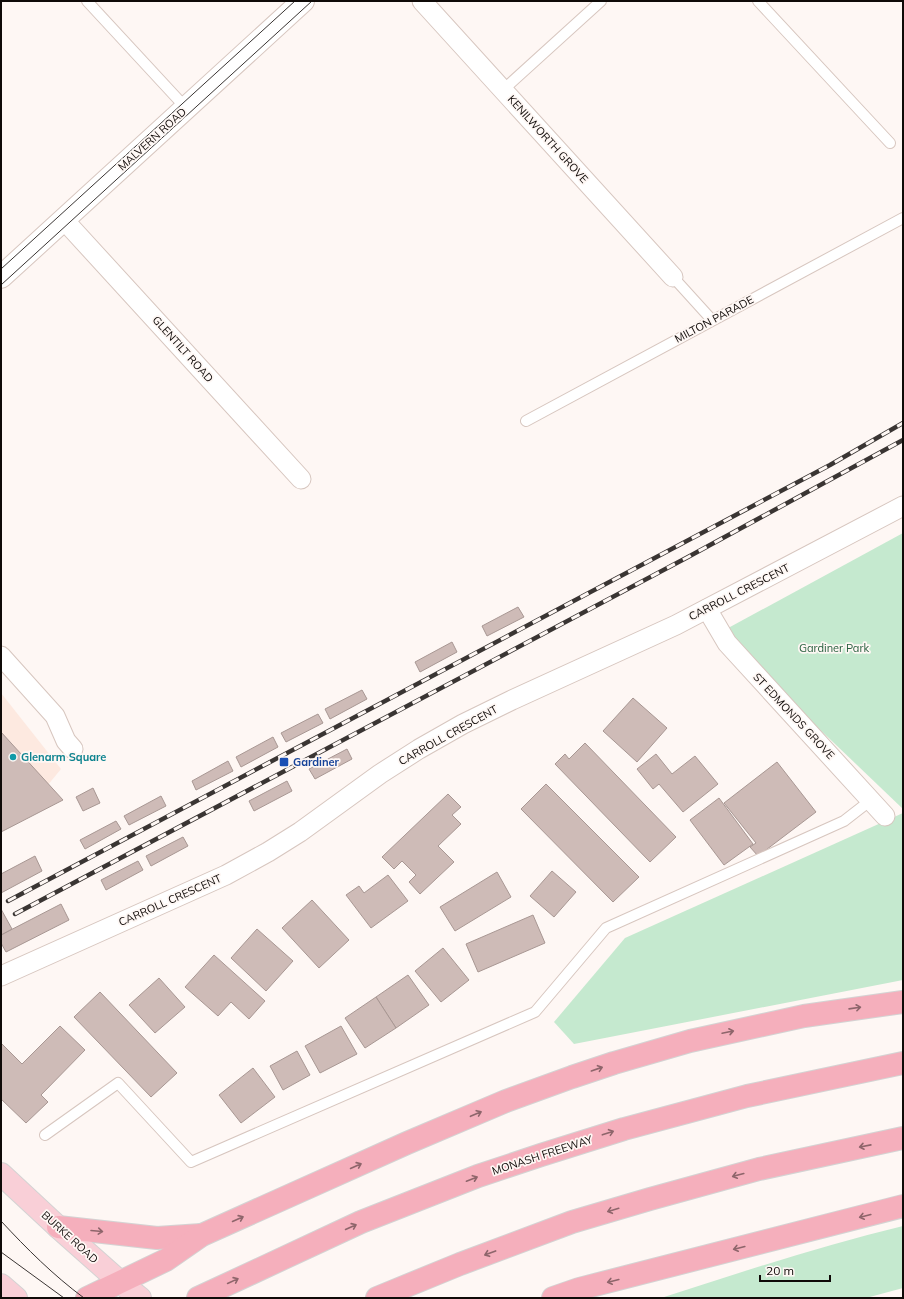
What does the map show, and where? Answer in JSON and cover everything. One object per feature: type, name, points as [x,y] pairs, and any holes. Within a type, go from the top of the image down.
[{"type":"highway","points":[[87,1298],[126,1292],[166,1260],[202,1235],[407,1143],[506,1101],[614,1063],[690,1040],[804,1016],[903,1002]]},
{"type":"highway","name":"MONASH FREEWAY","points":[[198,1298],[361,1222],[478,1176],[624,1128],[747,1096],[903,1063]]},
{"type":"highway","points":[[377,1298],[460,1264],[565,1225],[643,1201],[759,1169],[903,1138]]},
{"type":"highway","points":[[553,1298],[579,1289],[903,1206]]},
{"type":"highway","points":[[58,1227],[157,1238],[202,1235]]},
{"type":"main road","name":"MALVERN ROAD","points":[[1,277],[303,1]]},
{"type":"main road","name":"BURKE ROAD","points":[[1,1174],[126,1292]]},
{"type":"main road","points":[[1,1285],[16,1298]]},
{"type":"street","name":"KENILWORTH GROVE","points":[[422,1],[673,277]]},
{"type":"street","name":"GLENTILT ROAD","points":[[64,220],[301,479]]},
{"type":"street","name":"CARROLL CRESCENT","points":[[1,976],[226,875],[268,852],[300,832],[380,774],[419,749],[457,728],[512,700],[707,609],[903,506]]},
{"type":"street","name":"ST EDMONDS GROVE","points":[[707,609],[727,643],[885,816]]},
{"type":"street","points":[[1,656],[55,716],[66,741],[73,749]]},
{"type":"lane","points":[[87,1],[186,108]]},
{"type":"lane","points":[[503,90],[601,1]]},
{"type":"lane","points":[[758,1],[890,143]]},
{"type":"lane","name":"MILTON PARADE","points":[[526,421],[903,218]]},
{"type":"lane","points":[[673,277],[712,320]]},
{"type":"lane","points":[[45,1135],[118,1083],[191,1162],[535,1012],[606,928],[844,821],[871,800]]},
{"type":"shaded area","points":[[1,693],[61,769],[19,820],[1,829]]},
{"type":"green space","name":"Gardiner Park","points":[[903,533],[903,809],[719,633]]},
{"type":"green space","points":[[903,813],[903,980],[574,1044],[554,1022],[625,938]]},
{"type":"green space","points":[[903,1226],[903,1288],[866,1298],[661,1298],[811,1251]]},
{"type":"building","points":[[518,607],[524,617],[487,636],[482,626]]},
{"type":"building","points":[[452,642],[457,652],[420,672],[415,662]]},
{"type":"building","points":[[362,690],[367,699],[330,719],[325,709]]},
{"type":"building","points":[[633,698],[667,728],[637,762],[603,731]]},
{"type":"building","points":[[318,714],[323,723],[286,742],[281,733]]},
{"type":"building","name":"Glenarm Square","points":[[1,732],[63,800],[1,832]]},
{"type":"building","points":[[273,737],[278,747],[241,767],[236,757]]},
{"type":"building","points":[[585,743],[676,837],[650,862],[555,764],[565,754],[569,759]]},
{"type":"building","points":[[347,749],[352,759],[315,779],[309,769]]},
{"type":"building","points":[[656,754],[672,774],[695,756],[718,784],[683,812],[659,784],[653,789],[637,769]]},
{"type":"building","points":[[228,761],[233,771],[196,790],[192,781]]},
{"type":"building","points":[[777,762],[816,812],[758,856],[750,847],[756,843],[724,803]]},
{"type":"building","points":[[287,781],[292,791],[254,811],[249,801]]},
{"type":"building","points":[[546,784],[639,877],[613,902],[521,809]]},
{"type":"building","points":[[93,788],[100,803],[83,811],[76,797]]},
{"type":"building","points":[[448,794],[461,807],[452,815],[461,824],[438,846],[454,862],[420,894],[409,882],[416,875],[402,861],[394,869],[382,857]]},
{"type":"building","points":[[161,796],[166,806],[129,825],[124,816]]},
{"type":"building","points":[[719,798],[753,844],[724,865],[690,820]]},
{"type":"building","points":[[116,821],[121,829],[85,849],[80,840]]},
{"type":"building","points":[[183,837],[188,846],[151,866],[146,856]]},
{"type":"building","points":[[35,856],[42,871],[1,893],[1,874]]},
{"type":"building","points":[[138,861],[143,870],[106,890],[101,880]]},
{"type":"building","points":[[552,871],[576,892],[554,917],[530,896]]},
{"type":"building","points":[[497,872],[511,897],[455,931],[440,907]]},
{"type":"building","points":[[388,875],[408,901],[371,928],[346,895],[359,886],[364,893]]},
{"type":"building","points":[[312,900],[349,940],[319,968],[282,928]]},
{"type":"building","points":[[61,904],[69,920],[6,952],[1,943],[1,935]]},
{"type":"building","points":[[1,909],[12,929],[1,935]]},
{"type":"building","points":[[533,915],[545,943],[478,972],[466,944]]},
{"type":"building","points":[[257,929],[293,961],[266,991],[231,958]]},
{"type":"building","points":[[443,948],[469,980],[441,1002],[415,971]]},
{"type":"building","points":[[214,955],[265,1001],[249,1019],[231,1002],[218,1016],[185,987]]},
{"type":"building","points":[[408,975],[429,1005],[396,1028],[376,997]]},
{"type":"building","points":[[159,978],[185,1007],[155,1033],[129,1005]]},
{"type":"building","points":[[100,992],[177,1073],[151,1097],[74,1017]]},
{"type":"building","points":[[376,997],[396,1028],[365,1048],[345,1018]]},
{"type":"building","points":[[60,1026],[85,1050],[41,1095],[48,1102],[26,1123],[1,1099],[1,1043],[22,1064]]},
{"type":"building","points":[[341,1026],[357,1054],[320,1073],[305,1046]]},
{"type":"building","points":[[297,1051],[310,1075],[283,1090],[270,1066]]},
{"type":"building","points":[[253,1068],[275,1097],[241,1123],[219,1095]]},
{"type":"tram line","points":[[1,269],[295,1]]},
{"type":"tram line","points":[[1,285],[312,1]]},
{"type":"tram line","points":[[1,1221],[41,1261],[84,1298]]},
{"type":"tram line","points":[[1,1252],[64,1298]]},
{"type":"railway","points":[[8,901],[830,465],[903,423]]},
{"type":"railway","points":[[15,914],[688,557],[903,440]]},
{"type":"place","name":"Glenarm Square","points":[[13,757]]},
{"type":"place","name":"Gardiner","points":[[284,762]]}]
